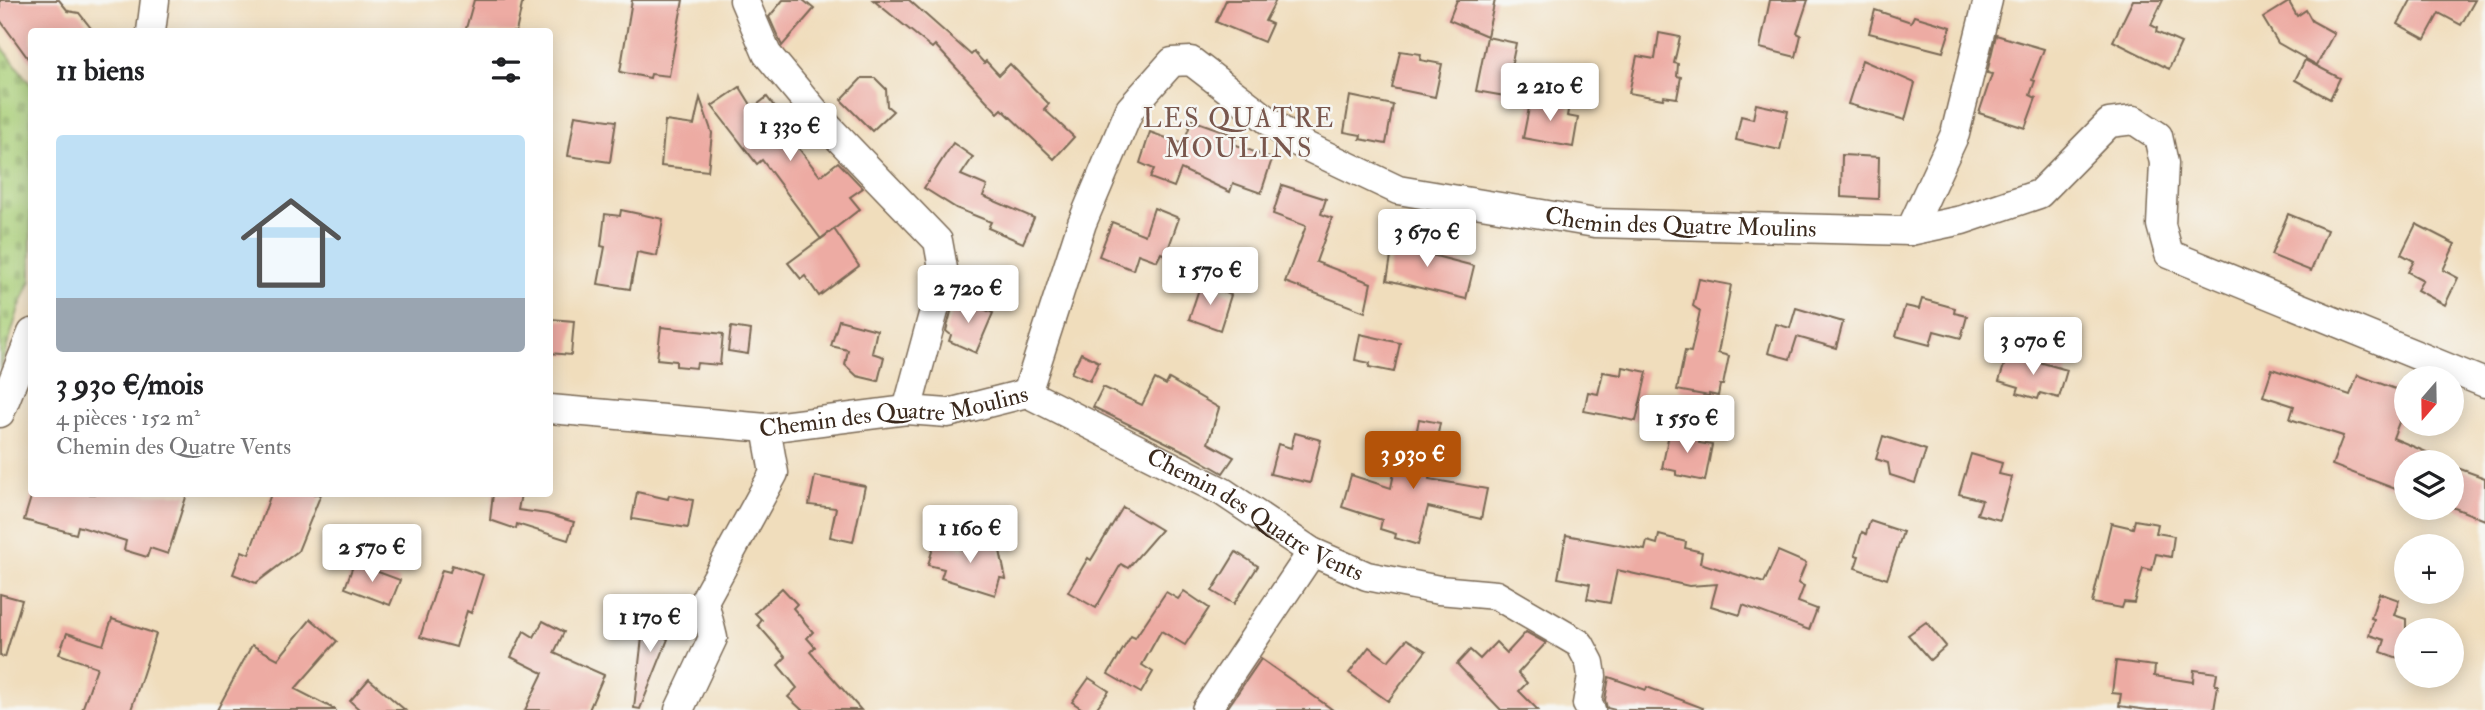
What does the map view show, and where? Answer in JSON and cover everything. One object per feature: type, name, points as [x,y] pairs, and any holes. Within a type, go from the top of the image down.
[{"type":"street","points":[[152,28],[155,0]]},
{"type":"street","points":[[744,0],[767,54],[827,126],[938,241],[944,274],[907,410]]},
{"type":"street","points":[[1910,231],[1955,134],[1989,0]]},
{"type":"street","name":"Chemin des Quatre Moulins","points":[[553,409],[766,428],[907,410],[948,413],[1027,393],[1082,223],[1130,109],[1172,62],[1191,61],[1295,141],[1398,190],[1595,223],[1910,231],[1962,220],[2039,194],[2109,123],[2134,120],[2158,136],[2164,163],[2161,225],[2169,254],[2485,383]]},
{"type":"street","points":[[0,413],[28,344]]},
{"type":"street","name":"Chemin des Quatre Vents","points":[[1027,393],[1223,492],[1312,552],[1367,576],[1439,590],[1496,595],[1580,644],[1590,663],[1592,676],[1587,704],[1591,710]]},
{"type":"street","points":[[679,710],[713,638],[704,601],[774,473],[766,428]]},
{"type":"street","points":[[1206,710],[1312,552]]},
{"type":"green space","points":[[0,44],[28,81],[28,287],[0,370]]},
{"type":"building","points":[[0,0],[59,0],[68,11],[79,13],[91,28],[28,28],[28,58],[0,20]]},
{"type":"building","points":[[474,0],[523,0],[517,28],[466,28]]},
{"type":"building","points":[[632,0],[683,0],[669,76],[651,74],[650,78],[620,72]]},
{"type":"building","points":[[783,0],[803,0],[814,9],[782,46],[769,17]]},
{"type":"building","points":[[873,0],[909,0],[971,55],[974,52],[999,75],[1010,64],[1049,104],[1044,109],[1074,137],[1054,159],[1002,109],[998,113],[935,45],[932,48]]},
{"type":"building","points":[[1226,0],[1276,0],[1265,21],[1272,24],[1264,42],[1216,22]]},
{"type":"building","points":[[1457,0],[1495,0],[1487,36],[1449,20]]},
{"type":"building","points":[[1770,0],[1808,0],[1797,33],[1801,35],[1796,57],[1760,48]]},
{"type":"building","points":[[2133,0],[2163,0],[2151,25],[2157,28],[2156,32],[2181,43],[2169,69],[2113,41]]},
{"type":"building","points":[[2411,0],[2475,0],[2461,25],[2439,13],[2425,39],[2398,24]]},
{"type":"building","points":[[2289,2],[2297,16],[2306,10],[2312,21],[2334,33],[2317,65],[2278,43],[2263,18]]},
{"type":"building","points":[[1875,10],[1911,22],[1914,16],[1951,27],[1943,52],[1869,33]]},
{"type":"building","points":[[1659,33],[1680,37],[1674,63],[1678,64],[1677,76],[1681,77],[1677,98],[1664,96],[1663,99],[1629,93],[1637,56],[1655,59]]},
{"type":"building","points":[[1996,35],[2044,49],[2032,80],[2035,81],[2030,95],[2036,98],[2025,128],[1979,113],[1992,74],[1987,73]]},
{"type":"building","points":[[1487,37],[1516,43],[1505,96],[1476,91]]},
{"type":"building","points":[[1400,51],[1421,54],[1420,60],[1442,64],[1435,97],[1392,88]]},
{"type":"building","points":[[1862,60],[1915,83],[1905,120],[1848,104]]},
{"type":"building","points":[[2305,60],[2340,78],[2330,99],[2295,80]]},
{"type":"building","points":[[862,78],[875,78],[886,89],[887,106],[893,111],[872,131],[841,100]]},
{"type":"building","points":[[740,87],[753,108],[767,97],[795,134],[791,138],[820,176],[838,162],[863,188],[850,197],[860,209],[821,239],[762,160],[757,164],[712,106]]},
{"type":"building","points":[[1350,96],[1393,105],[1386,144],[1360,139],[1361,135],[1344,132]]},
{"type":"building","points":[[700,98],[712,133],[708,171],[661,166],[665,121],[694,125]]},
{"type":"building","points":[[1531,98],[1569,105],[1567,116],[1578,118],[1573,147],[1523,138]]},
{"type":"building","points":[[1756,104],[1788,111],[1780,150],[1736,140],[1741,116],[1753,119]]},
{"type":"building","points":[[575,115],[616,121],[610,162],[568,156]]},
{"type":"building","points":[[1192,120],[1237,136],[1234,144],[1272,159],[1261,193],[1233,183],[1230,192],[1181,169],[1174,187],[1150,178],[1154,169],[1140,163],[1150,132],[1183,144]]},
{"type":"building","points":[[953,143],[973,157],[961,175],[987,186],[983,196],[1034,218],[1023,243],[988,228],[991,222],[956,208],[924,188]]},
{"type":"building","points":[[1842,155],[1879,157],[1878,199],[1841,197]]},
{"type":"building","points":[[1282,185],[1326,199],[1321,214],[1332,218],[1316,262],[1371,283],[1365,312],[1285,282],[1306,226],[1273,214]]},
{"type":"building","points":[[1154,208],[1179,218],[1166,255],[1161,253],[1157,261],[1138,254],[1133,270],[1099,256],[1112,222],[1145,235]]},
{"type":"building","points":[[621,210],[663,219],[657,256],[637,252],[630,289],[598,284],[605,247],[601,246],[605,214],[620,216]]},
{"type":"building","points":[[2288,214],[2327,230],[2311,271],[2271,255]]},
{"type":"building","points":[[2416,224],[2455,244],[2443,270],[2458,278],[2445,305],[2417,290],[2423,280],[2408,272],[2414,261],[2401,254]]},
{"type":"building","points":[[834,229],[859,266],[819,296],[805,276],[801,279],[788,263]]},
{"type":"building","points":[[1395,234],[1423,239],[1420,252],[1474,266],[1466,299],[1387,280]]},
{"type":"building","points":[[1699,279],[1731,285],[1718,353],[1729,356],[1718,396],[1677,390],[1685,351],[1691,352],[1700,311],[1693,306]]},
{"type":"building","points":[[1201,283],[1231,295],[1220,330],[1189,319]]},
{"type":"building","points":[[955,297],[993,313],[976,353],[949,341],[951,335],[946,331]]},
{"type":"building","points":[[1922,299],[1955,308],[1954,313],[1967,316],[1961,338],[1934,331],[1930,345],[1896,336],[1905,306],[1919,309]]},
{"type":"building","points":[[1796,308],[1843,322],[1836,348],[1797,337],[1790,359],[1768,353],[1776,324],[1790,328]]},
{"type":"building","points":[[553,319],[574,321],[571,355],[553,353]]},
{"type":"building","points":[[839,320],[877,330],[872,353],[884,357],[878,381],[857,376],[845,365],[848,350],[831,346]]},
{"type":"building","points":[[661,327],[723,334],[720,365],[697,363],[696,368],[676,366],[676,361],[657,359]]},
{"type":"building","points":[[731,327],[751,330],[748,354],[728,351]]},
{"type":"building","points":[[1360,334],[1400,343],[1394,372],[1369,367],[1370,363],[1355,360]]},
{"type":"building","points":[[1081,353],[1099,362],[1090,381],[1071,373]]},
{"type":"building","points":[[2008,353],[2067,370],[2059,398],[2040,393],[2038,399],[2017,393],[2019,387],[1999,381]]},
{"type":"building","points":[[1623,367],[1647,372],[1636,421],[1584,411],[1588,392],[1598,394],[1603,372],[1622,375]]},
{"type":"building","points":[[2272,369],[2350,395],[2358,375],[2394,388],[2393,438],[2422,450],[2394,450],[2394,488],[2332,465],[2343,436],[2290,419],[2294,406],[2263,396]]},
{"type":"building","points":[[1155,379],[1166,385],[1169,379],[1219,408],[1208,443],[1234,457],[1223,473],[1093,407],[1103,387],[1142,405]]},
{"type":"building","points":[[1419,419],[1440,423],[1429,479],[1487,489],[1481,519],[1428,507],[1418,545],[1395,538],[1396,534],[1380,529],[1382,520],[1342,507],[1351,475],[1391,488],[1399,448],[1413,451]]},
{"type":"building","points":[[1670,429],[1701,435],[1699,443],[1712,445],[1705,481],[1676,475],[1676,471],[1662,468]]},
{"type":"building","points":[[1295,433],[1321,440],[1310,483],[1270,474],[1278,444],[1291,448]]},
{"type":"building","points":[[1883,436],[1926,450],[1915,483],[1890,475],[1888,463],[1876,459]]},
{"type":"building","points":[[1971,454],[2002,463],[1999,474],[2012,477],[2000,520],[1977,514],[1982,500],[1959,494]]},
{"type":"building","points":[[2464,470],[2485,478],[2485,520],[2464,512]]},
{"type":"building","points":[[815,476],[865,486],[853,542],[830,537],[836,508],[809,505]]},
{"type":"building","points":[[637,492],[668,499],[669,495],[693,500],[688,528],[632,519]]},
{"type":"building","points":[[31,497],[186,497],[168,554],[150,548],[147,557],[124,550],[126,541],[78,526],[76,534],[24,520]]},
{"type":"building","points":[[270,497],[320,497],[298,551],[256,583],[233,574],[242,551],[249,554]]},
{"type":"building","points":[[493,497],[520,497],[518,510],[547,514],[574,522],[568,540],[517,524],[516,529],[490,520]]},
{"type":"building","points":[[1123,507],[1161,530],[1128,568],[1121,564],[1096,608],[1068,592]]},
{"type":"building","points":[[2135,520],[2158,524],[2156,533],[2174,536],[2171,557],[2156,554],[2152,570],[2143,568],[2134,603],[2124,602],[2122,608],[2092,603],[2111,523],[2133,528]]},
{"type":"building","points":[[1870,521],[1903,532],[1887,579],[1855,568],[1859,556],[1855,555],[1862,532],[1866,534]]},
{"type":"building","points":[[1566,535],[1645,550],[1647,541],[1657,544],[1659,535],[1686,542],[1685,548],[1702,552],[1700,563],[1764,583],[1778,551],[1806,563],[1798,583],[1804,586],[1798,602],[1817,609],[1809,630],[1743,605],[1740,615],[1711,606],[1717,584],[1689,586],[1617,570],[1610,603],[1587,599],[1590,584],[1558,578]]},
{"type":"building","points":[[935,541],[964,549],[966,545],[976,548],[990,542],[999,546],[1006,579],[1000,578],[995,595],[941,578],[944,569],[928,565]]},
{"type":"building","points":[[1236,552],[1258,566],[1234,604],[1212,591]]},
{"type":"building","points":[[354,563],[400,580],[390,605],[345,588]]},
{"type":"building","points":[[452,565],[483,575],[471,613],[467,611],[456,647],[420,637],[442,570],[450,572]]},
{"type":"building","points":[[782,588],[797,604],[793,608],[813,632],[807,638],[815,647],[810,652],[861,710],[802,710],[788,697],[797,688],[778,665],[786,657],[758,625],[762,620],[755,613]]},
{"type":"building","points":[[1184,591],[1209,608],[1185,645],[1161,631],[1142,665],[1153,672],[1141,693],[1108,674],[1131,636],[1135,638],[1166,592],[1178,599]]},
{"type":"building","points":[[2379,593],[2394,598],[2394,604],[2398,604],[2394,615],[2403,618],[2394,618],[2394,657],[2381,652],[2385,640],[2369,635],[2374,619],[2371,618]]},
{"type":"building","points":[[0,594],[22,600],[5,657],[0,656]]},
{"type":"building","points":[[645,611],[668,622],[662,636],[668,639],[640,709],[634,708]]},
{"type":"building","points":[[112,619],[156,634],[131,710],[82,710],[97,667],[59,654],[67,633],[103,645]]},
{"type":"building","points":[[311,619],[337,641],[295,689],[336,710],[217,710],[252,645],[278,659]]},
{"type":"building","points":[[543,621],[564,632],[554,653],[604,675],[589,710],[525,710],[543,673],[511,657],[524,631],[534,637]]},
{"type":"building","points":[[1926,622],[1946,646],[1930,660],[1908,635]]},
{"type":"building","points":[[1526,632],[1546,643],[1518,673],[1527,683],[1519,691],[1538,710],[1501,710],[1457,664],[1470,650],[1480,659],[1496,642],[1507,653]]},
{"type":"building","points":[[1407,639],[1426,651],[1388,701],[1349,673],[1369,647],[1388,661]]},
{"type":"building","points":[[1261,659],[1294,682],[1333,710],[1226,710]]},
{"type":"building","points":[[2116,661],[2155,666],[2154,676],[2193,682],[2194,670],[2217,673],[2214,710],[2148,710],[2119,706],[2121,694],[2112,693]]},
{"type":"building","points":[[1609,677],[1646,690],[1647,687],[1703,708],[1607,708],[1605,700]]},
{"type":"building","points":[[1089,678],[1109,691],[1095,710],[1084,710],[1072,702]]},
{"type":"building","points":[[369,679],[405,710],[360,710],[350,701]]},
{"type":"district","name":"LES QUATRE MOULINS","points":[[1239,133]]}]
